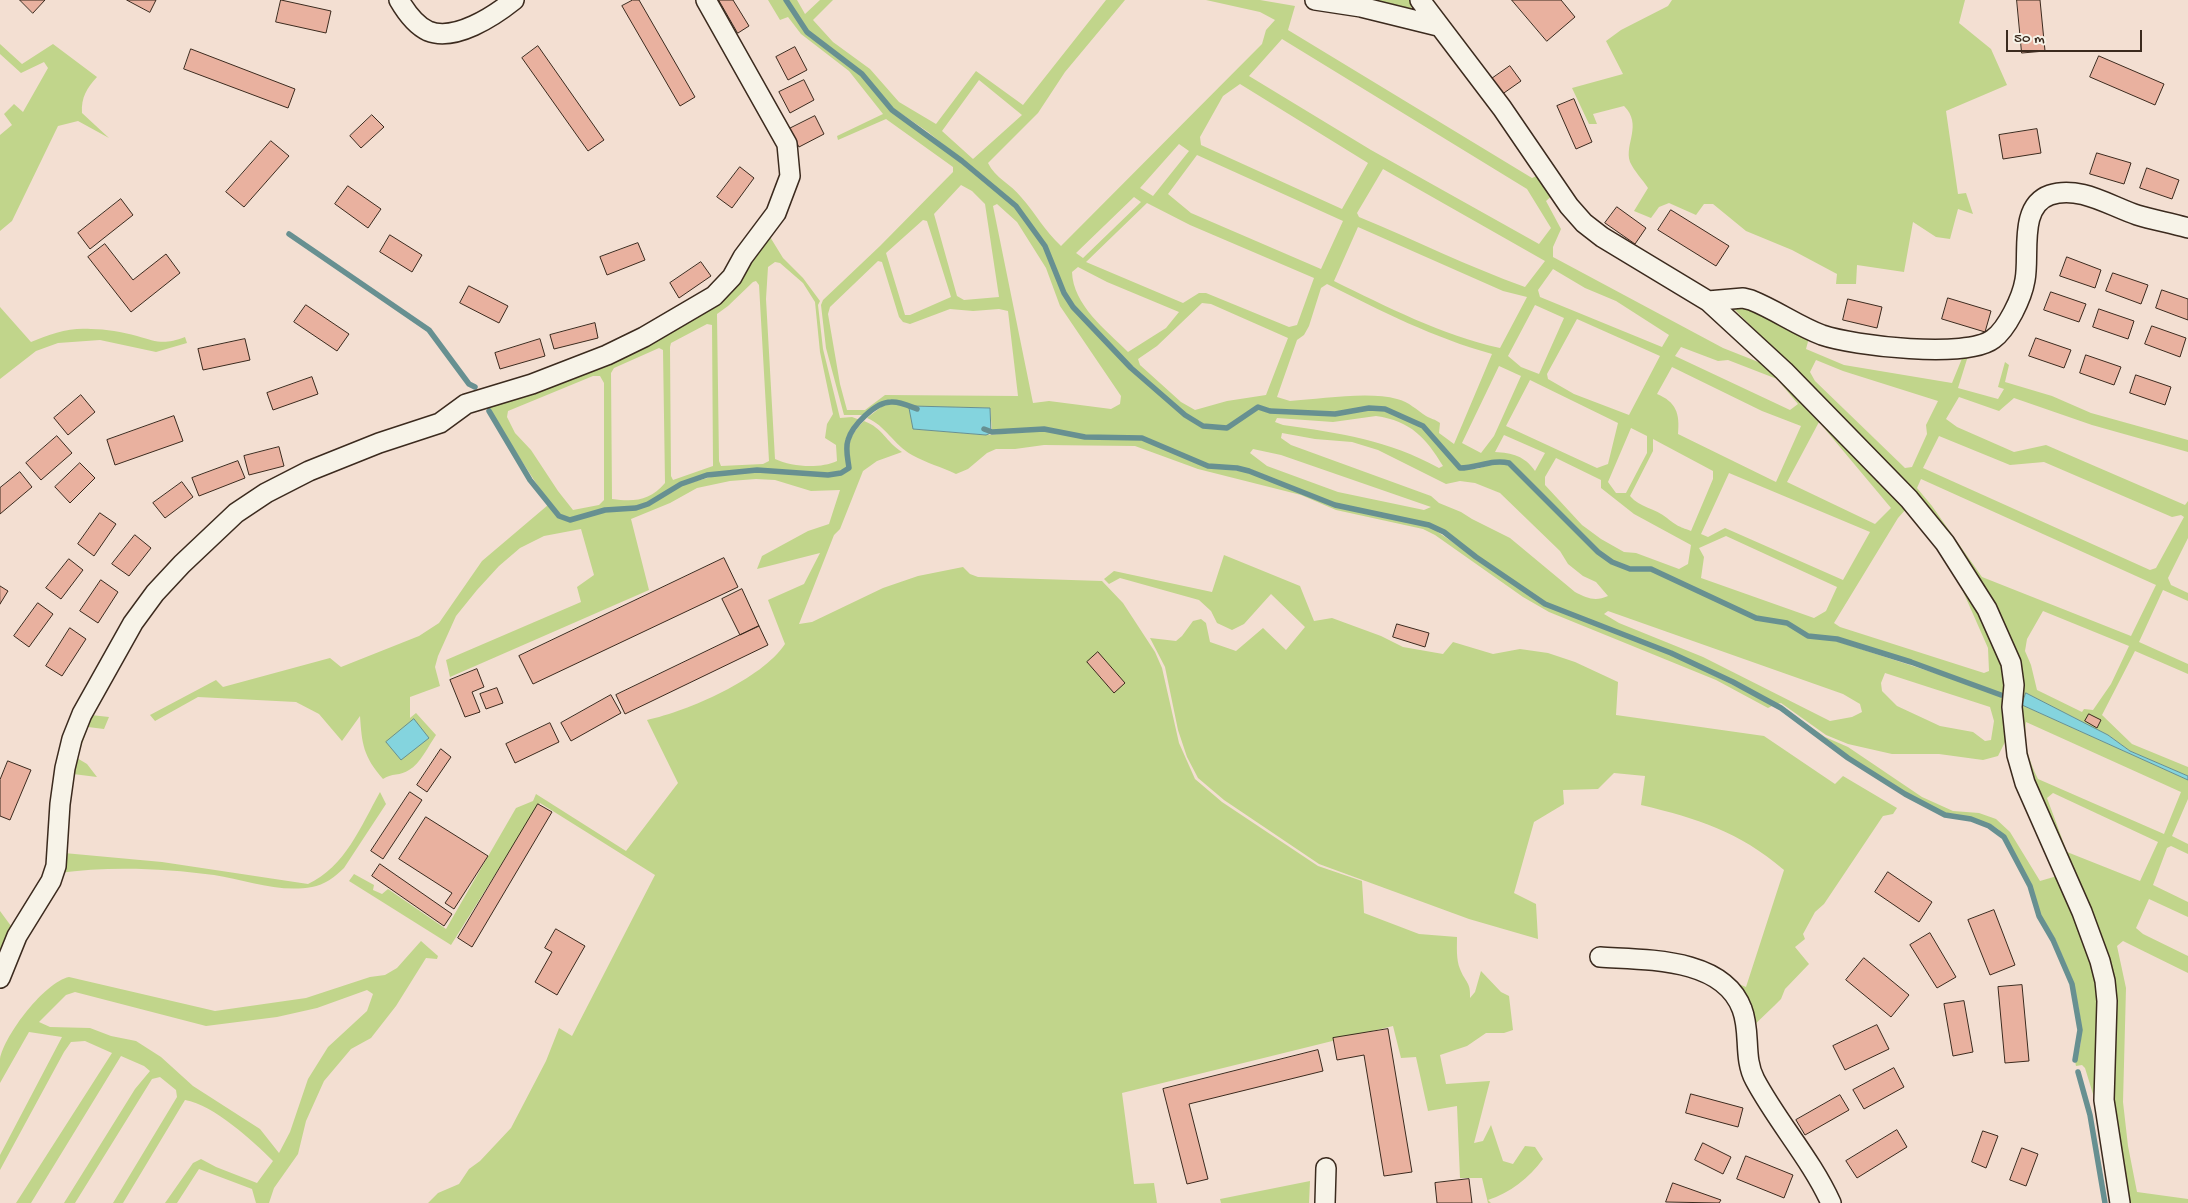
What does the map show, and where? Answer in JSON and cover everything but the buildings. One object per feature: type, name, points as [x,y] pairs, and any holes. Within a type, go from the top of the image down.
[{"type":"street","points":[[399,0],[417,24],[437,33],[454,32],[473,25],[514,0]]},
{"type":"street","points":[[0,978],[17,936],[51,881],[56,866],[60,804],[65,768],[82,714],[133,623],[155,592],[204,542],[236,513],[266,493],[309,471],[379,443],[440,422],[466,404],[532,384],[607,355],[691,311],[714,296],[732,277],[743,257],[776,213],[790,176],[790,163],[787,144],[706,0]]},
{"type":"street","points":[[1322,0],[1361,7],[1438,26]]},
{"type":"street","points":[[1420,0],[1502,108],[1569,206],[1584,223],[1602,237],[1708,301],[1784,371],[1909,499],[1954,557],[1987,609],[2001,636],[2011,663],[2014,685],[2012,707],[2017,755],[2025,784],[2082,912],[2100,961],[2105,981],[2107,1008],[2104,1100],[2120,1203]]},
{"type":"street","points":[[1708,301],[1743,298],[1751,300],[1810,330],[1843,340],[1934,350],[1965,349],[1981,346],[1992,340],[2011,317],[2025,281],[2029,220],[2033,210],[2048,195],[2071,192],[2083,194],[2137,215],[2188,228]]},
{"type":"street","points":[[1600,957],[1681,964],[1713,976],[1730,989],[1742,1009],[1746,1029],[1747,1054],[1754,1079],[1819,1176],[1831,1203]]},
{"type":"street","points":[[1325,1203],[1326,1168]]},
{"type":"green space","points":[[768,0],[784,0],[806,33],[861,75],[891,110],[927,135],[1015,207],[1044,247],[1063,294],[1072,308],[1130,369],[1184,416],[1202,428],[1227,429],[1258,409],[1270,412],[1335,415],[1369,409],[1384,410],[1408,419],[1422,428],[1460,469],[1477,469],[1499,462],[1508,464],[1597,553],[1611,563],[1630,570],[1650,570],[1756,620],[1786,625],[1808,637],[1836,641],[2002,695],[1911,661],[1837,638],[1808,635],[1787,622],[1756,617],[1651,568],[1630,567],[1612,561],[1599,551],[1509,461],[1503,460],[1461,467],[1424,425],[1385,407],[1369,406],[1345,412],[1335,412],[1271,409],[1258,406],[1227,426],[1203,425],[1186,415],[1132,367],[1075,306],[1065,293],[1046,245],[1017,205],[928,132],[893,108],[863,73],[808,31],[787,0],[797,0],[805,14],[820,0],[833,0],[813,20],[833,42],[870,69],[899,102],[936,124],[976,71],[1023,105],[1106,0],[1125,0],[1065,72],[1038,113],[988,163],[995,173],[1017,192],[1061,246],[1262,44],[1266,30],[1275,20],[1260,12],[1206,0],[1260,0],[1295,6],[1288,30],[1532,178],[1539,175],[1554,194],[1546,201],[1561,229],[1553,247],[1553,257],[1723,348],[1776,369],[1906,509],[1898,518],[1834,623],[1840,627],[1984,673],[1989,671],[1988,648],[1954,571],[1968,591],[2003,660],[2006,697],[2006,740],[1998,756],[1983,760],[1939,754],[1892,754],[1848,744],[1826,735],[1781,703],[1777,704],[1671,652],[1546,603],[1476,556],[1445,531],[1430,524],[1335,504],[1250,469],[1209,465],[1143,437],[1085,436],[1044,428],[992,430],[990,408],[912,406],[893,400],[884,401],[866,415],[844,415],[826,348],[821,305],[823,300],[880,246],[953,172],[953,167],[886,119],[838,140],[837,136],[883,114],[849,71],[801,34],[788,17],[780,20]],"holes":[[[1282,39],[1527,189],[1551,228],[1539,244],[1371,150],[1249,76]],[[979,80],[1022,115],[973,159],[942,131]],[[1240,84],[1368,163],[1342,209],[1201,145],[1200,137],[1223,96]],[[1179,144],[1189,151],[1153,196],[1140,188]],[[1197,155],[1343,221],[1321,269],[1191,213],[1168,194]],[[1383,169],[1545,261],[1525,287],[1483,271],[1359,217],[1357,213]],[[961,185],[972,191],[985,204],[999,297],[964,300],[957,296],[934,214]],[[1134,197],[1141,202],[1083,258],[1076,253]],[[1147,203],[1190,225],[1314,278],[1297,325],[1289,327],[1206,293],[1199,293],[1183,303],[1086,262]],[[997,204],[1017,222],[1046,268],[1060,306],[1121,396],[1120,404],[1111,409],[1049,401],[1033,403],[993,206]],[[923,220],[927,221],[951,297],[910,315],[905,315],[886,253]],[[1358,227],[1503,291],[1527,297],[1500,348],[1457,336],[1395,310],[1334,281]],[[878,261],[882,262],[899,317],[903,322],[910,324],[950,309],[973,311],[999,309],[1008,311],[1018,396],[885,395],[865,410],[847,410],[840,384],[828,314],[830,307]],[[1078,267],[1107,282],[1179,312],[1166,328],[1128,352],[1101,326],[1084,306],[1074,284],[1072,272]],[[1553,269],[1585,288],[1616,301],[1669,335],[1662,347],[1540,297],[1538,290]],[[1327,284],[1429,332],[1470,348],[1492,354],[1454,444],[1439,433],[1440,423],[1401,400],[1386,397],[1359,396],[1290,401],[1277,397],[1297,340],[1304,335],[1309,326],[1321,288]],[[1202,303],[1211,304],[1288,338],[1266,395],[1227,401],[1195,410],[1181,402],[1140,365],[1138,359],[1157,346]],[[1535,305],[1564,318],[1539,374],[1521,367],[1508,356]],[[1577,319],[1660,356],[1629,415],[1574,394],[1548,379],[1547,374]],[[1681,347],[1718,361],[1728,360],[1777,379],[1798,404],[1790,410],[1675,356]],[[1499,366],[1521,376],[1494,436],[1481,453],[1462,443]],[[1672,367],[1762,411],[1801,426],[1776,482],[1678,434],[1678,420],[1675,409],[1669,401],[1657,394]],[[1530,380],[1618,423],[1608,464],[1597,468],[1506,426]],[[1376,416],[1388,418],[1416,432],[1424,439],[1443,466],[1439,468],[1420,458],[1382,444],[1275,422],[1277,418],[1333,422]],[[1819,422],[1891,508],[1875,524],[1787,482]],[[1631,428],[1647,436],[1647,453],[1626,493],[1616,493],[1608,482]],[[1282,433],[1315,439],[1352,442],[1378,450],[1446,484],[1460,481],[1475,483],[1500,493],[1560,551],[1568,564],[1583,576],[1596,582],[1608,596],[1599,599],[1583,596],[1575,592],[1510,538],[1461,512],[1439,503],[1431,496],[1291,445],[1281,438]],[[1504,435],[1545,453],[1535,471],[1527,462],[1512,454],[1495,452]],[[1653,439],[1713,471],[1713,479],[1691,531],[1678,526],[1662,515],[1638,503],[1630,496],[1653,451]],[[1253,449],[1281,455],[1431,507],[1424,510],[1338,492],[1267,466],[1250,453]],[[1556,458],[1601,480],[1601,488],[1634,514],[1691,545],[1688,564],[1679,569],[1636,553],[1624,552],[1601,539],[1582,525],[1545,485],[1545,477]],[[1729,473],[1870,532],[1843,580],[1725,528],[1708,537],[1701,534]],[[1726,536],[1837,587],[1826,611],[1814,618],[1701,578],[1704,557],[1699,548]],[[1608,611],[1843,694],[1860,704],[1862,712],[1852,717],[1830,721],[1703,657],[1619,623],[1604,614]],[[1885,673],[1990,707],[1994,721],[1991,740],[1985,741],[1973,732],[1940,726],[1897,706],[1882,691],[1881,683]]]},
{"type":"green space","points":[[1356,0],[1410,0],[1412,10],[1408,9]]},
{"type":"green space","points":[[1672,0],[1965,0],[1959,23],[1991,49],[2007,85],[1946,111],[1958,194],[1966,193],[1973,214],[1958,209],[1950,239],[1936,237],[1913,222],[1904,272],[1857,265],[1856,284],[1836,284],[1837,274],[1792,250],[1746,231],[1713,204],[1704,204],[1696,215],[1669,203],[1659,207],[1651,218],[1634,211],[1648,188],[1630,162],[1629,148],[1633,127],[1629,113],[1624,106],[1593,114],[1597,124],[1589,124],[1572,88],[1623,74],[1606,41],[1621,30],[1668,6]]},
{"type":"green space","points":[[0,44],[22,64],[53,44],[97,77],[85,93],[82,113],[109,138],[78,121],[58,126],[12,221],[0,231],[0,135],[12,125],[4,114],[14,104],[23,112],[48,68],[44,62],[21,73],[0,54]]},
{"type":"green space","points":[[767,232],[783,258],[803,278],[820,301],[818,305],[823,349],[840,418],[852,417],[860,420],[851,431],[847,442],[847,467],[840,471],[828,473],[757,469],[707,474],[681,482],[647,503],[636,507],[605,509],[570,518],[559,515],[549,503],[484,403],[692,317]],"holes":[[[775,262],[780,263],[803,283],[815,302],[820,352],[833,414],[827,424],[825,438],[836,445],[837,461],[830,464],[806,466],[789,464],[775,459],[766,299],[768,267]],[[756,281],[759,285],[769,461],[763,464],[721,466],[719,461],[717,314]],[[707,324],[712,325],[713,466],[673,480],[671,476],[671,343]],[[659,348],[663,350],[665,483],[653,494],[641,499],[612,499],[611,373],[614,368]],[[593,376],[600,376],[604,383],[604,500],[599,505],[573,510],[531,450],[515,433],[507,417],[508,411]]]},
{"type":"green space","points":[[1734,302],[1809,336],[1968,356],[1958,388],[1998,399],[2004,389],[1998,387],[2005,362],[2009,365],[2005,382],[2052,396],[2091,413],[2188,440],[2188,452],[2092,425],[2014,398],[1999,411],[1959,397],[1946,419],[1957,427],[2014,452],[2046,445],[2185,505],[2188,501],[2188,538],[2168,578],[2171,585],[2188,593],[2188,601],[2163,590],[2139,642],[2188,664],[2188,674],[2135,651],[2102,715],[2132,744],[2188,767],[2188,776],[2130,751],[2108,735],[2026,693],[2022,705],[2188,780],[2188,799],[2172,836],[2188,844],[2188,854],[2171,846],[2167,848],[2153,885],[2188,902],[2188,917],[2149,899],[2136,928],[2143,934],[2188,956],[2188,973],[2123,941],[2117,946],[2126,988],[2123,1102],[2128,1146],[2137,1192],[2188,1199],[2188,1203],[2129,1203],[2114,1114],[2116,997],[2113,970],[2102,938],[2056,843],[2029,769],[1987,599],[1788,363],[1729,304]],"holes":[[[1809,338],[1963,356],[1952,383],[1844,365],[1806,349]],[[1816,360],[1843,371],[1938,401],[1926,425],[1927,434],[1912,467],[1905,468],[1815,381],[1810,372]],[[1939,436],[2010,465],[2044,462],[2172,517],[2181,515],[2184,517],[2156,568],[2150,570],[1923,468]],[[1921,479],[2156,585],[2131,636],[1982,577],[1917,488]],[[2043,611],[2129,646],[2111,684],[2093,710],[2084,709],[2082,712],[2037,690],[2031,665],[2025,651],[2027,639]],[[2026,722],[2181,792],[2164,834],[2038,779],[2029,758],[2026,744]],[[2053,793],[2158,842],[2140,881],[2067,852],[2047,798]]]},
{"type":"green space","points":[[0,307],[31,342],[60,332],[83,329],[114,331],[161,342],[185,337],[187,343],[156,352],[100,340],[58,343],[36,351],[0,379]]},
{"type":"green space","points":[[893,403],[909,408],[914,429],[986,435],[1044,431],[1085,438],[1142,439],[1208,467],[1249,472],[1334,506],[1429,526],[1545,605],[1670,654],[1774,705],[1768,708],[1716,680],[1549,612],[1523,597],[1435,535],[1423,529],[1336,510],[1301,495],[1198,469],[1135,446],[1044,445],[1015,449],[996,449],[987,453],[968,469],[956,474],[912,455],[879,425],[867,418],[885,404]]},
{"type":"green space","points":[[864,421],[876,427],[902,452],[877,461],[863,471],[840,529],[834,535],[799,624],[812,622],[883,588],[918,576],[963,567],[970,574],[978,577],[1102,581],[1123,603],[1155,652],[1162,668],[1179,743],[1195,779],[1222,802],[1318,866],[1362,881],[1364,913],[1419,934],[1457,937],[1458,961],[1460,969],[1469,985],[1470,998],[1475,992],[1481,971],[1501,992],[1509,996],[1513,1030],[1504,1033],[1486,1033],[1467,1046],[1440,1055],[1446,1084],[1490,1081],[1474,1143],[1483,1141],[1491,1125],[1503,1161],[1513,1164],[1525,1146],[1535,1147],[1543,1159],[1532,1172],[1511,1189],[1488,1200],[1491,1203],[1488,1203],[1482,1178],[1460,1178],[1457,1106],[1428,1111],[1416,1057],[1401,1058],[1393,1026],[1122,1093],[1134,1184],[1154,1183],[1157,1203],[428,1203],[438,1193],[459,1184],[469,1169],[480,1161],[511,1128],[546,1061],[559,1028],[572,1036],[655,875],[540,803],[451,945],[349,881],[354,874],[374,885],[373,890],[382,894],[388,889],[446,929],[516,808],[533,801],[536,794],[626,851],[678,783],[647,720],[683,709],[723,692],[760,669],[785,644],[768,600],[804,584],[820,553],[757,569],[762,556],[808,531],[829,524],[840,490],[811,491],[775,480],[730,481],[697,488],[670,503],[631,519],[649,590],[450,677],[446,660],[581,602],[577,587],[594,575],[581,529],[544,536],[520,548],[499,566],[456,616],[435,667],[440,686],[410,697],[410,718],[416,713],[436,735],[417,763],[403,773],[383,779],[376,771],[367,756],[360,716],[342,741],[319,714],[296,702],[198,697],[155,721],[150,715],[216,680],[223,687],[330,658],[341,667],[419,636],[439,623],[482,561],[548,505],[558,517],[570,521],[605,512],[648,506],[682,485],[722,474],[757,471],[828,476],[841,474],[850,468],[850,442],[854,432]]},
{"type":"green space","points":[[245,513],[199,558],[158,606],[121,658],[105,686],[91,715],[109,717],[104,729],[88,727],[77,758],[87,764],[97,777],[73,774],[64,853],[162,862],[308,884],[321,877],[342,856],[359,832],[380,792],[386,804],[344,868],[329,880],[312,887],[275,887],[214,875],[155,869],[96,869],[58,873],[65,782],[79,728],[94,693],[137,623],[163,589],[190,559],[218,533]]},
{"type":"green space","points":[[1224,555],[1300,586],[1314,621],[1332,618],[1381,636],[1403,647],[1443,654],[1453,642],[1493,654],[1520,649],[1548,653],[1575,662],[1618,682],[1616,715],[1764,736],[1835,784],[1843,776],[1897,808],[1893,814],[1883,816],[1824,904],[1815,912],[1803,934],[1805,939],[1795,947],[1809,964],[1785,989],[1781,999],[1749,1030],[1727,979],[1746,987],[1784,870],[1750,845],[1717,828],[1700,821],[1641,805],[1645,776],[1614,773],[1598,789],[1563,790],[1564,804],[1534,822],[1514,893],[1536,904],[1538,939],[1469,919],[1319,864],[1224,800],[1198,778],[1187,757],[1178,730],[1165,667],[1150,638],[1176,641],[1193,621],[1201,619],[1206,623],[1210,642],[1236,651],[1263,628],[1286,650],[1305,627],[1271,594],[1244,624],[1232,630],[1217,623],[1211,611],[1199,600],[1120,578],[1109,584],[1104,579],[1114,571],[1212,592]]},
{"type":"green space","points":[[1780,705],[1825,737],[1848,747],[1922,797],[1953,811],[1979,813],[1996,819],[2010,832],[2040,881],[2057,876],[2083,934],[2096,980],[2099,1023],[2097,1107],[2085,1068],[2082,1065],[2076,1066],[2075,1061],[2080,1048],[2080,1017],[2067,966],[2055,939],[2039,913],[2030,882],[2006,839],[1992,825],[1951,815],[1935,809],[1918,799],[1838,749]]},
{"type":"green space","points":[[0,911],[11,926],[0,959]]},
{"type":"green space","points":[[421,941],[438,956],[437,959],[426,958],[396,1006],[371,1038],[351,1049],[324,1081],[306,1121],[298,1154],[274,1188],[269,1203],[256,1203],[252,1189],[199,1169],[177,1203],[165,1203],[193,1163],[201,1159],[257,1183],[273,1161],[244,1134],[220,1116],[196,1103],[185,1100],[123,1203],[113,1203],[177,1097],[176,1090],[160,1077],[152,1079],[75,1203],[64,1203],[135,1089],[150,1071],[144,1066],[121,1056],[31,1203],[16,1203],[112,1053],[85,1041],[71,1042],[0,1170],[0,1155],[62,1037],[29,1032],[0,1083],[0,1059],[3,1049],[27,1011],[49,988],[59,981],[69,977],[215,1011],[306,998],[370,977],[385,975],[397,968]],"holes":[[[367,990],[373,994],[367,1011],[328,1047],[308,1079],[290,1132],[279,1153],[260,1129],[193,1086],[161,1057],[136,1041],[111,1036],[90,1028],[50,1027],[39,1022],[66,995],[75,992],[206,1026],[277,1017],[317,1008]]]},
{"type":"green space","points":[[1310,1181],[1309,1203],[1221,1203],[1220,1199]]},
{"type":"water","points":[[912,406],[990,408],[991,433],[986,435],[913,429],[909,408]]},
{"type":"water","points":[[2026,693],[2108,735],[2130,751],[2188,776],[2188,780],[2022,705]]},
{"type":"water","points":[[414,719],[429,738],[401,760],[386,742]]},
{"type":"waterway","points":[[786,0],[807,32],[862,74],[892,110],[962,161],[1016,206],[1045,246],[1064,293],[1073,307],[1131,368],[1185,415],[1203,426],[1227,428],[1258,407],[1270,411],[1335,414],[1369,408],[1385,409],[1423,426],[1460,468],[1497,462],[1509,463],[1598,552],[1612,562],[1630,569],[1651,569],[1756,618],[1787,623],[1808,636],[1837,639],[1911,662],[2001,695]]},
{"type":"waterway","points":[[289,234],[429,330],[469,384],[475,387]]},
{"type":"waterway","points":[[489,411],[530,480],[559,516],[570,520],[605,510],[636,508],[648,504],[681,484],[707,475],[757,470],[828,475],[841,473],[849,468],[847,447],[850,434],[871,410],[885,403],[894,402],[917,409]]},
{"type":"waterway","points":[[984,429],[992,432],[1044,429],[1085,437],[1142,438],[1208,466],[1237,468],[1249,471],[1335,505],[1429,525],[1444,532],[1476,557],[1545,604],[1671,653],[1733,682],[1781,708],[1848,758],[1905,794],[1945,815],[1971,819],[1989,826],[2004,837],[2030,886],[2039,916],[2053,940],[2072,984],[2080,1030],[2075,1060]]},
{"type":"waterway","points":[[2078,1072],[2090,1115],[2105,1203]]}]
